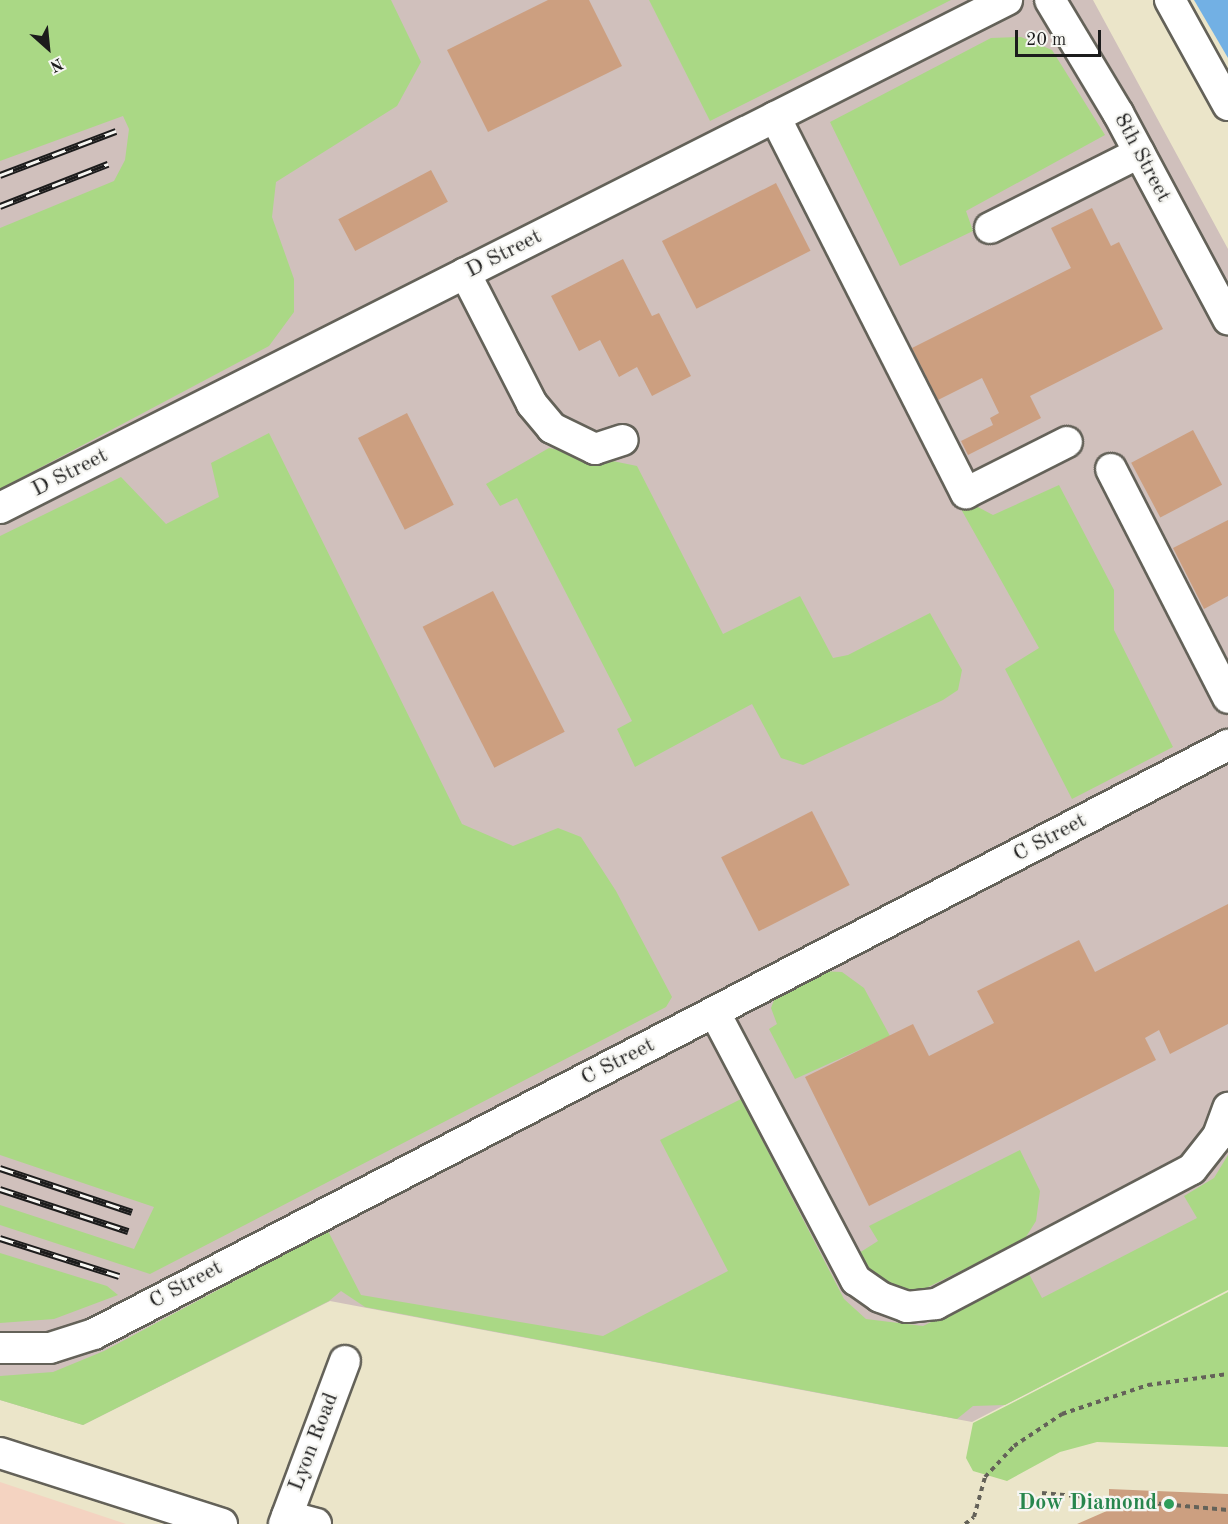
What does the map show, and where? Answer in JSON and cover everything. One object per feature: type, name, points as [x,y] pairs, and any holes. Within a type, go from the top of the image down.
[{"type":"street","name":"D Street","points":[[0,508],[1007,0]]},
{"type":"street","name":"8th Street","points":[[1050,0],[1139,153],[1228,319]]},
{"type":"street","points":[[1170,0],[1228,105]]},
{"type":"street","points":[[775,117],[966,493],[1066,442]]},
{"type":"street","points":[[990,228],[1139,153]]},
{"type":"street","points":[[465,273],[532,404],[552,428],[595,449],[624,440]]},
{"type":"street","points":[[1111,469],[1228,698]]},
{"type":"street","name":"C Street","points":[[0,1348],[50,1348],[94,1334],[1228,745]]},
{"type":"street","points":[[715,1013],[856,1280],[880,1298],[907,1308],[936,1304],[1192,1169],[1218,1136],[1228,1108]]},
{"type":"street","name":"Lyon Road","points":[[285,1520],[345,1361]]},
{"type":"street","points":[[0,1453],[222,1524]]},
{"type":"street","points":[[285,1520],[316,1524]]},
{"type":"path","points":[[965,1524],[974,1518],[985,1477],[1014,1446],[1062,1414],[1148,1385],[1228,1374]]},
{"type":"path","points":[[1042,1493],[1228,1510]]},
{"type":"shaded area","points":[[0,0],[1093,0],[1228,249],[1228,1289],[972,1422],[330,1301],[83,1425],[0,1400]]},
{"type":"shaded area","points":[[0,1482],[126,1524],[0,1524]]},
{"type":"green space","points":[[0,0],[391,0],[421,62],[397,106],[276,182],[272,217],[294,279],[294,312],[269,346],[0,489],[0,228],[114,181],[125,160],[129,129],[123,116],[0,161]]},
{"type":"green space","points":[[649,0],[951,0],[710,121]]},
{"type":"green space","points":[[1021,37],[1052,50],[1105,135],[966,211],[973,231],[900,266],[830,122],[991,38]]},
{"type":"green space","points":[[269,433],[462,824],[513,846],[558,828],[581,837],[616,891],[672,997],[666,1007],[150,1274],[0,1225],[0,1205],[134,1249],[154,1207],[0,1155],[0,536],[121,477],[166,524],[219,497],[211,463]]},
{"type":"green space","points":[[549,448],[637,466],[723,634],[800,596],[833,658],[848,655],[930,613],[962,670],[958,690],[943,700],[803,765],[781,758],[752,704],[635,767],[617,729],[632,721],[517,498],[500,506],[486,484]]},
{"type":"green space","points":[[1059,485],[1114,590],[1114,630],[1173,747],[1072,799],[1005,669],[1039,648],[961,509],[974,505],[993,515]]},
{"type":"green space","points":[[820,971],[842,972],[864,988],[890,1036],[795,1079],[769,1029],[777,1024],[771,1008],[776,995]]},
{"type":"green space","points":[[741,1099],[844,1299],[866,1319],[923,1326],[1029,1274],[1042,1298],[1197,1218],[1184,1196],[1214,1178],[1228,1155],[1228,1290],[1005,1405],[973,1406],[957,1419],[365,1307],[341,1291],[329,1301],[83,1425],[0,1400],[0,1376],[53,1372],[104,1351],[328,1231],[361,1295],[603,1336],[728,1271],[660,1140]]},
{"type":"green space","points":[[1020,1150],[1040,1191],[1036,1221],[1024,1240],[916,1293],[894,1291],[868,1274],[859,1253],[878,1241],[869,1226]]},
{"type":"green space","points":[[0,1253],[107,1286],[118,1295],[54,1319],[0,1323]]},
{"type":"green space","points":[[1228,1292],[1228,1447],[1097,1442],[1060,1452],[1007,1481],[973,1471],[966,1458],[973,1423]]},
{"type":"water","points":[[1194,0],[1228,0],[1228,58]]},
{"type":"building","points":[[548,0],[589,0],[622,66],[488,132],[447,50]]},
{"type":"building","points":[[431,170],[448,202],[355,251],[338,219]]},
{"type":"building","points":[[776,183],[811,251],[696,309],[662,241]]},
{"type":"building","points":[[1092,208],[1111,246],[1119,242],[1163,329],[1030,396],[1041,418],[968,455],[961,441],[993,425],[990,418],[999,413],[982,378],[938,400],[912,348],[1071,268],[1051,228]]},
{"type":"building","points":[[623,259],[652,316],[659,313],[691,376],[652,396],[637,367],[619,377],[600,340],[579,351],[551,296]]},
{"type":"building","points":[[407,413],[454,505],[405,530],[358,438]]},
{"type":"building","points":[[1193,430],[1222,485],[1160,518],[1131,463]]},
{"type":"building","points":[[1228,520],[1228,596],[1204,609],[1173,548]]},
{"type":"building","points":[[493,591],[565,732],[494,768],[423,627]]},
{"type":"building","points":[[812,811],[850,885],[759,931],[721,857]]},
{"type":"building","points":[[1228,904],[1228,1024],[1170,1054],[1159,1030],[1145,1038],[1156,1060],[869,1206],[805,1077],[913,1024],[929,1056],[994,1023],[977,991],[1079,940],[1095,972]]},
{"type":"building","name":"Dow Diamond","points":[[1109,1489],[1228,1494],[1228,1524],[1077,1524],[1109,1510]]},
{"type":"railway","points":[[0,175],[116,131]]},
{"type":"railway","points":[[0,206],[108,164]]},
{"type":"railway","points":[[0,1168],[132,1212]]},
{"type":"railway","points":[[0,1189],[128,1231]]},
{"type":"railway","points":[[0,1238],[119,1276]]},
{"type":"place","name":"Dow Diamond","points":[[1169,1504]]}]
